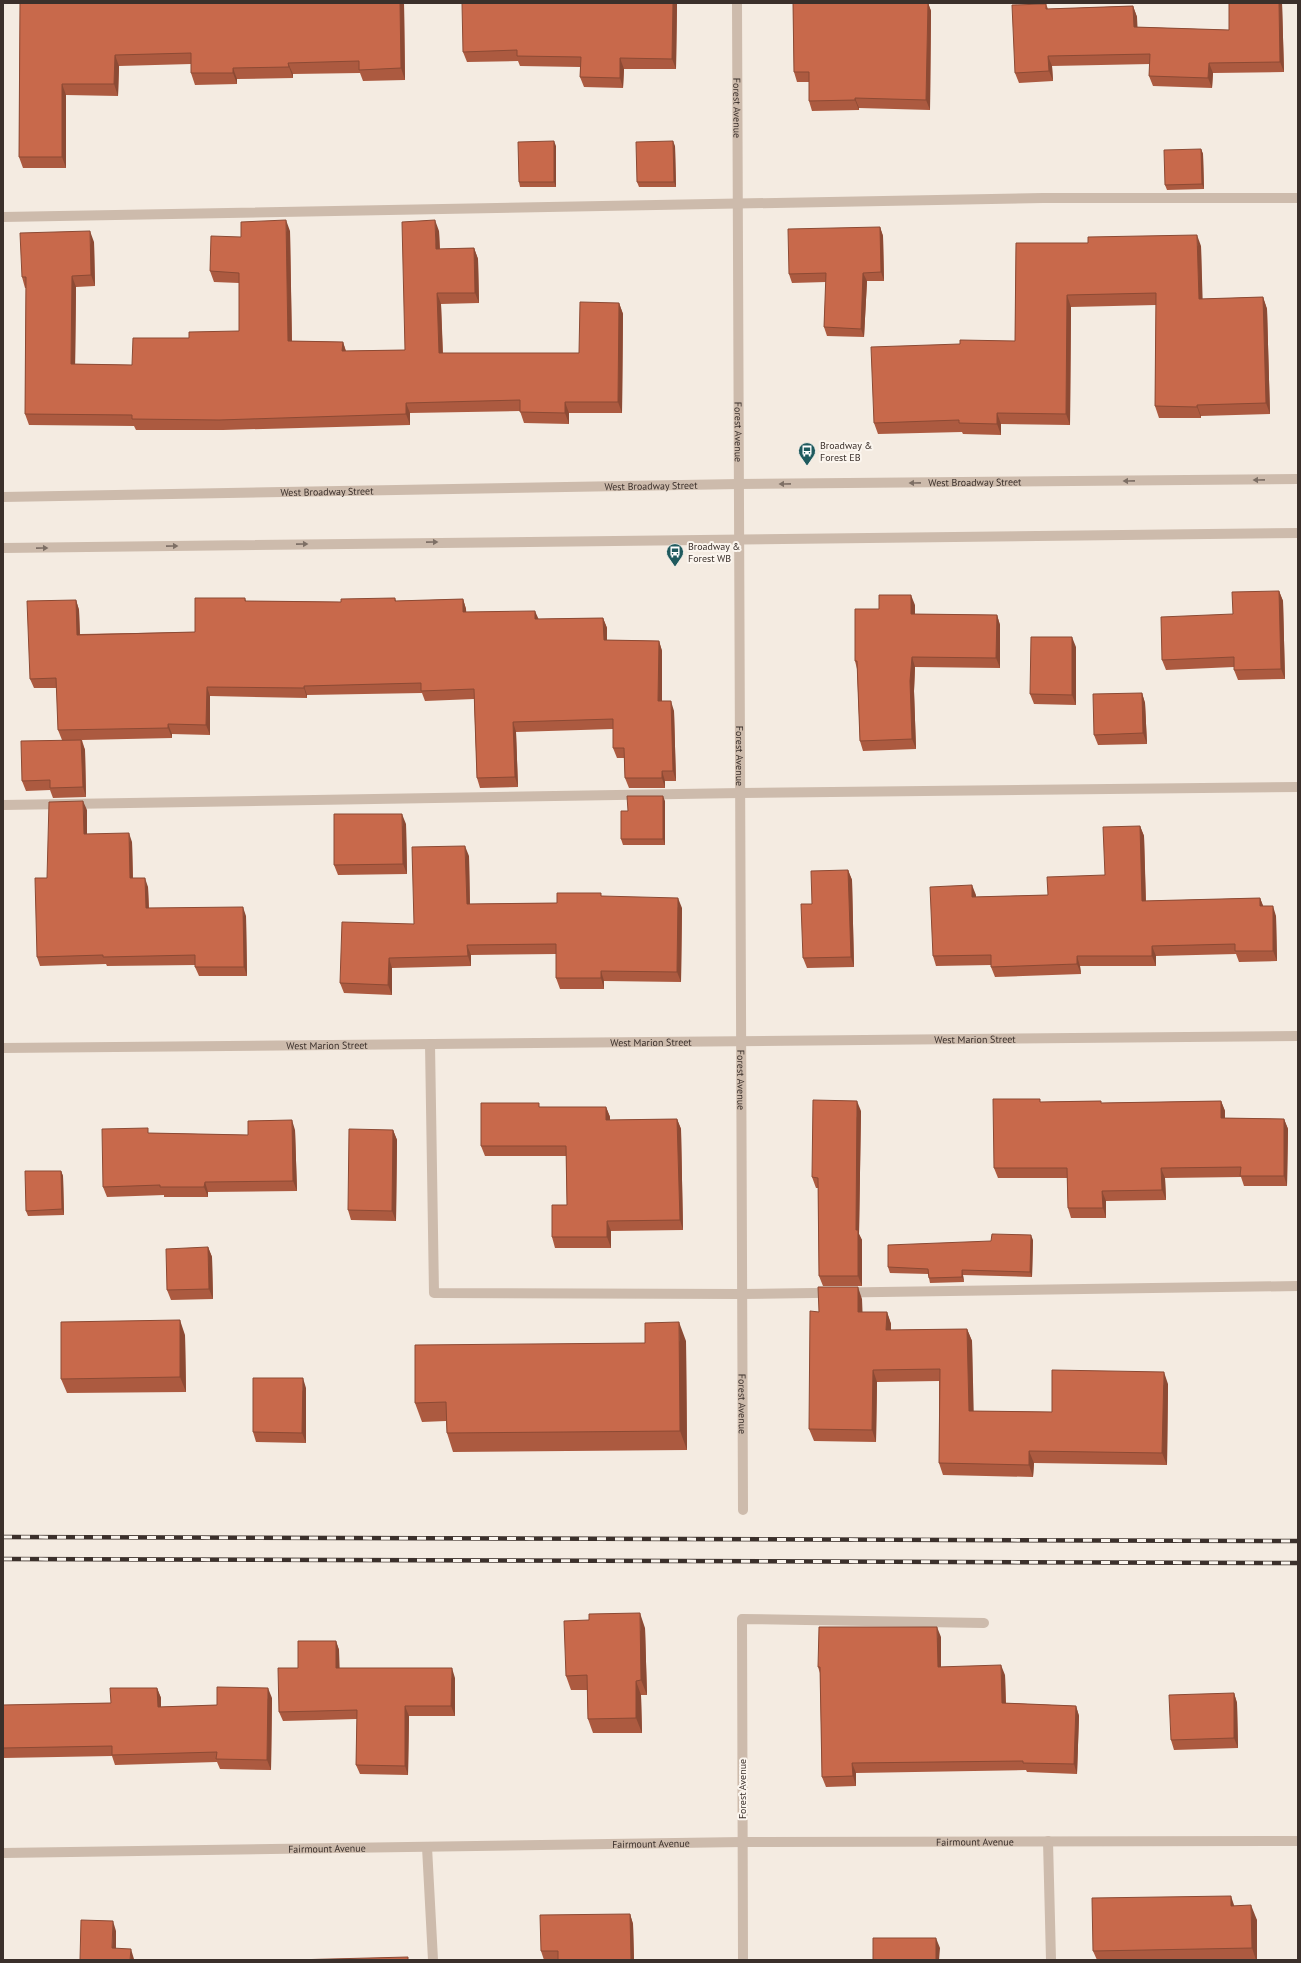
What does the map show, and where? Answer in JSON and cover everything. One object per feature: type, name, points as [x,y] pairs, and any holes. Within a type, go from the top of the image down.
[{"type":"street","name":"Forest Avenue","points":[[737,3],[743,1510]]},
{"type":"street","points":[[3,217],[739,205],[1044,198],[1298,198]]},
{"type":"street","name":"West Broadway Street","points":[[3,497],[740,484],[1298,479]]},
{"type":"street","points":[[3,548],[740,538],[1298,533]]},
{"type":"street","points":[[3,805],[741,792],[1298,787]]},
{"type":"street","name":"West Marion Street","points":[[3,1048],[1298,1036]]},
{"type":"street","points":[[430,1044],[434,1293],[741,1294],[1298,1286]]},
{"type":"street","name":"Forest Avenue","points":[[743,1960],[742,1619],[984,1623]]},
{"type":"street","points":[[1048,1841],[1051,1960]]},
{"type":"street","name":"Fairmount Avenue","points":[[3,1853],[742,1842],[1298,1841]]},
{"type":"street","points":[[427,1847],[433,1960]]},
{"type":"building","points":[[20,3],[400,3],[401,68],[359,70],[359,61],[288,63],[289,67],[233,68],[233,73],[191,73],[191,53],[115,55],[114,84],[62,84],[62,157],[19,157]]},
{"type":"building","points":[[462,3],[673,3],[672,59],[620,58],[620,78],[580,77],[581,57],[517,56],[517,50],[463,52]]},
{"type":"building","points":[[793,3],[928,3],[926,100],[855,98],[855,100],[809,101],[809,72],[794,72]]},
{"type":"building","points":[[1229,3],[1279,3],[1280,62],[1209,63],[1208,78],[1149,76],[1150,54],[1048,56],[1049,71],[1015,73],[1012,5],[1046,4],[1046,9],[1133,6],[1134,27],[1229,30]]},
{"type":"building","points":[[554,141],[554,182],[519,182],[518,142]]},
{"type":"building","points":[[673,141],[674,182],[637,182],[636,142]]},
{"type":"building","points":[[1201,149],[1202,184],[1165,185],[1164,150]]},
{"type":"building","points":[[286,220],[288,341],[343,342],[342,351],[405,350],[402,222],[435,220],[436,249],[474,248],[475,293],[437,293],[439,353],[579,353],[580,302],[619,303],[618,402],[565,402],[565,413],[520,412],[520,400],[406,403],[406,414],[219,420],[132,419],[132,415],[25,414],[26,277],[22,277],[20,233],[90,231],[91,275],[72,276],[71,364],[132,365],[133,338],[189,338],[189,332],[239,331],[239,273],[210,271],[211,236],[241,237],[241,222]]},
{"type":"building","points":[[880,227],[881,272],[863,273],[861,329],[824,327],[826,273],[789,274],[788,229]]},
{"type":"building","points":[[1197,235],[1199,299],[1263,297],[1266,403],[1197,405],[1197,407],[1155,406],[1156,293],[1067,295],[1066,414],[997,413],[997,424],[959,423],[959,420],[874,423],[871,347],[960,344],[960,340],[1015,341],[1016,243],[1088,243],[1088,237]]},
{"type":"building","points":[[1279,591],[1281,669],[1234,670],[1234,657],[1162,660],[1161,617],[1233,614],[1232,592]]},
{"type":"building","points":[[879,595],[911,595],[911,614],[997,615],[996,658],[912,657],[910,681],[912,739],[860,741],[857,661],[855,661],[855,609],[879,609]]},
{"type":"building","points":[[195,598],[245,598],[245,601],[341,602],[341,599],[395,598],[395,601],[463,599],[463,612],[535,611],[535,619],[603,618],[604,640],[659,641],[658,701],[671,701],[673,771],[662,771],[662,778],[625,778],[624,748],[613,748],[613,719],[513,722],[515,777],[477,778],[474,689],[421,691],[421,683],[304,686],[304,688],[207,687],[206,725],[168,724],[168,728],[58,730],[56,678],[30,679],[27,601],[76,600],[77,635],[195,632]]},
{"type":"building","points":[[1031,637],[1072,637],[1072,695],[1030,694]]},
{"type":"building","points":[[1142,693],[1143,733],[1094,735],[1093,694]]},
{"type":"building","points":[[81,740],[83,787],[50,788],[50,780],[22,781],[21,741]]},
{"type":"building","points":[[627,796],[663,796],[663,839],[621,839],[621,811],[628,811]]},
{"type":"building","points":[[83,801],[84,834],[129,833],[130,878],[145,878],[146,908],[243,907],[244,967],[195,967],[195,955],[37,957],[35,878],[47,878],[49,802]]},
{"type":"building","points":[[334,814],[402,814],[403,864],[334,865]]},
{"type":"building","points":[[1140,826],[1142,901],[1260,898],[1260,906],[1273,906],[1273,951],[1235,951],[1235,944],[1152,946],[1152,956],[1077,956],[1077,964],[991,967],[991,955],[933,956],[930,887],[972,885],[972,897],[1048,895],[1047,877],[1105,875],[1103,827]]},
{"type":"building","points":[[465,846],[467,904],[557,903],[557,893],[601,893],[601,896],[678,898],[677,972],[601,971],[601,978],[556,978],[556,944],[467,945],[468,956],[389,958],[388,985],[340,983],[342,922],[414,924],[412,847]]},
{"type":"building","points":[[848,870],[851,957],[803,958],[801,904],[812,904],[811,871]]},
{"type":"building","points":[[993,1099],[1040,1099],[1040,1102],[1101,1101],[1101,1103],[1221,1101],[1221,1118],[1284,1119],[1284,1176],[1240,1176],[1241,1167],[1161,1168],[1162,1190],[1102,1191],[1103,1208],[1068,1208],[1067,1168],[994,1168]]},
{"type":"building","points":[[813,1100],[857,1101],[856,1230],[858,1230],[858,1276],[819,1276],[818,1178],[812,1177]]},
{"type":"building","points":[[481,1103],[539,1103],[539,1107],[606,1107],[606,1120],[677,1119],[680,1220],[607,1221],[607,1237],[552,1237],[552,1205],[567,1205],[566,1146],[481,1146]]},
{"type":"building","points":[[292,1120],[293,1181],[205,1182],[204,1187],[160,1187],[160,1185],[103,1187],[102,1129],[148,1128],[148,1133],[248,1135],[248,1121]]},
{"type":"building","points":[[349,1129],[393,1130],[392,1211],[348,1210]]},
{"type":"building","points":[[25,1171],[61,1171],[62,1209],[26,1211]]},
{"type":"building","points":[[992,1234],[1031,1235],[1030,1272],[962,1270],[962,1277],[929,1278],[928,1269],[888,1267],[888,1245],[991,1241]]},
{"type":"building","points":[[208,1247],[209,1289],[167,1290],[166,1249]]},
{"type":"building","points":[[818,1287],[858,1287],[858,1312],[887,1312],[886,1330],[967,1329],[969,1411],[1052,1412],[1052,1370],[1164,1372],[1162,1453],[1029,1451],[1029,1465],[939,1463],[940,1369],[873,1370],[872,1430],[809,1429],[810,1311],[819,1312]]},
{"type":"building","points":[[180,1320],[180,1377],[61,1379],[61,1322]]},
{"type":"building","points":[[679,1322],[680,1431],[447,1433],[446,1402],[415,1403],[415,1345],[645,1343],[645,1323]]},
{"type":"building","points":[[253,1378],[303,1378],[302,1433],[253,1432]]},
{"type":"building","points":[[640,1613],[641,1680],[636,1681],[636,1718],[588,1719],[587,1675],[566,1676],[564,1621],[589,1620],[589,1614]]},
{"type":"building","points":[[819,1627],[937,1627],[938,1667],[1001,1665],[1002,1703],[1076,1706],[1074,1764],[1023,1763],[1023,1761],[852,1763],[853,1776],[822,1777],[820,1667],[818,1667]]},
{"type":"building","points":[[298,1641],[336,1641],[336,1668],[452,1668],[451,1706],[405,1706],[405,1766],[356,1765],[357,1710],[279,1712],[278,1668],[298,1668]]},
{"type":"building","points":[[217,1687],[268,1688],[267,1760],[216,1759],[217,1752],[112,1755],[112,1746],[3,1748],[3,1705],[111,1703],[110,1688],[157,1688],[158,1707],[217,1705]]},
{"type":"building","points":[[1234,1693],[1234,1738],[1171,1740],[1169,1695]]},
{"type":"building","points":[[1231,1896],[1231,1906],[1251,1905],[1252,1948],[1093,1951],[1092,1898]]},
{"type":"building","points":[[630,1914],[631,1960],[558,1960],[558,1951],[541,1951],[540,1915]]},
{"type":"building","points":[[81,1920],[113,1921],[112,1948],[131,1949],[130,1960],[80,1960]]},
{"type":"building","points":[[873,1938],[936,1938],[936,1960],[873,1960]]},
{"type":"building","points":[[408,1957],[408,1960],[292,1960]]},
{"type":"railway","points":[[3,1537],[1298,1541]]},
{"type":"railway","points":[[3,1559],[1298,1563]]},
{"type":"place","name":"Broadway & Forest EB","points":[[807,466]]},
{"type":"place","name":"Broadway & Forest WB","points":[[675,567]]}]
